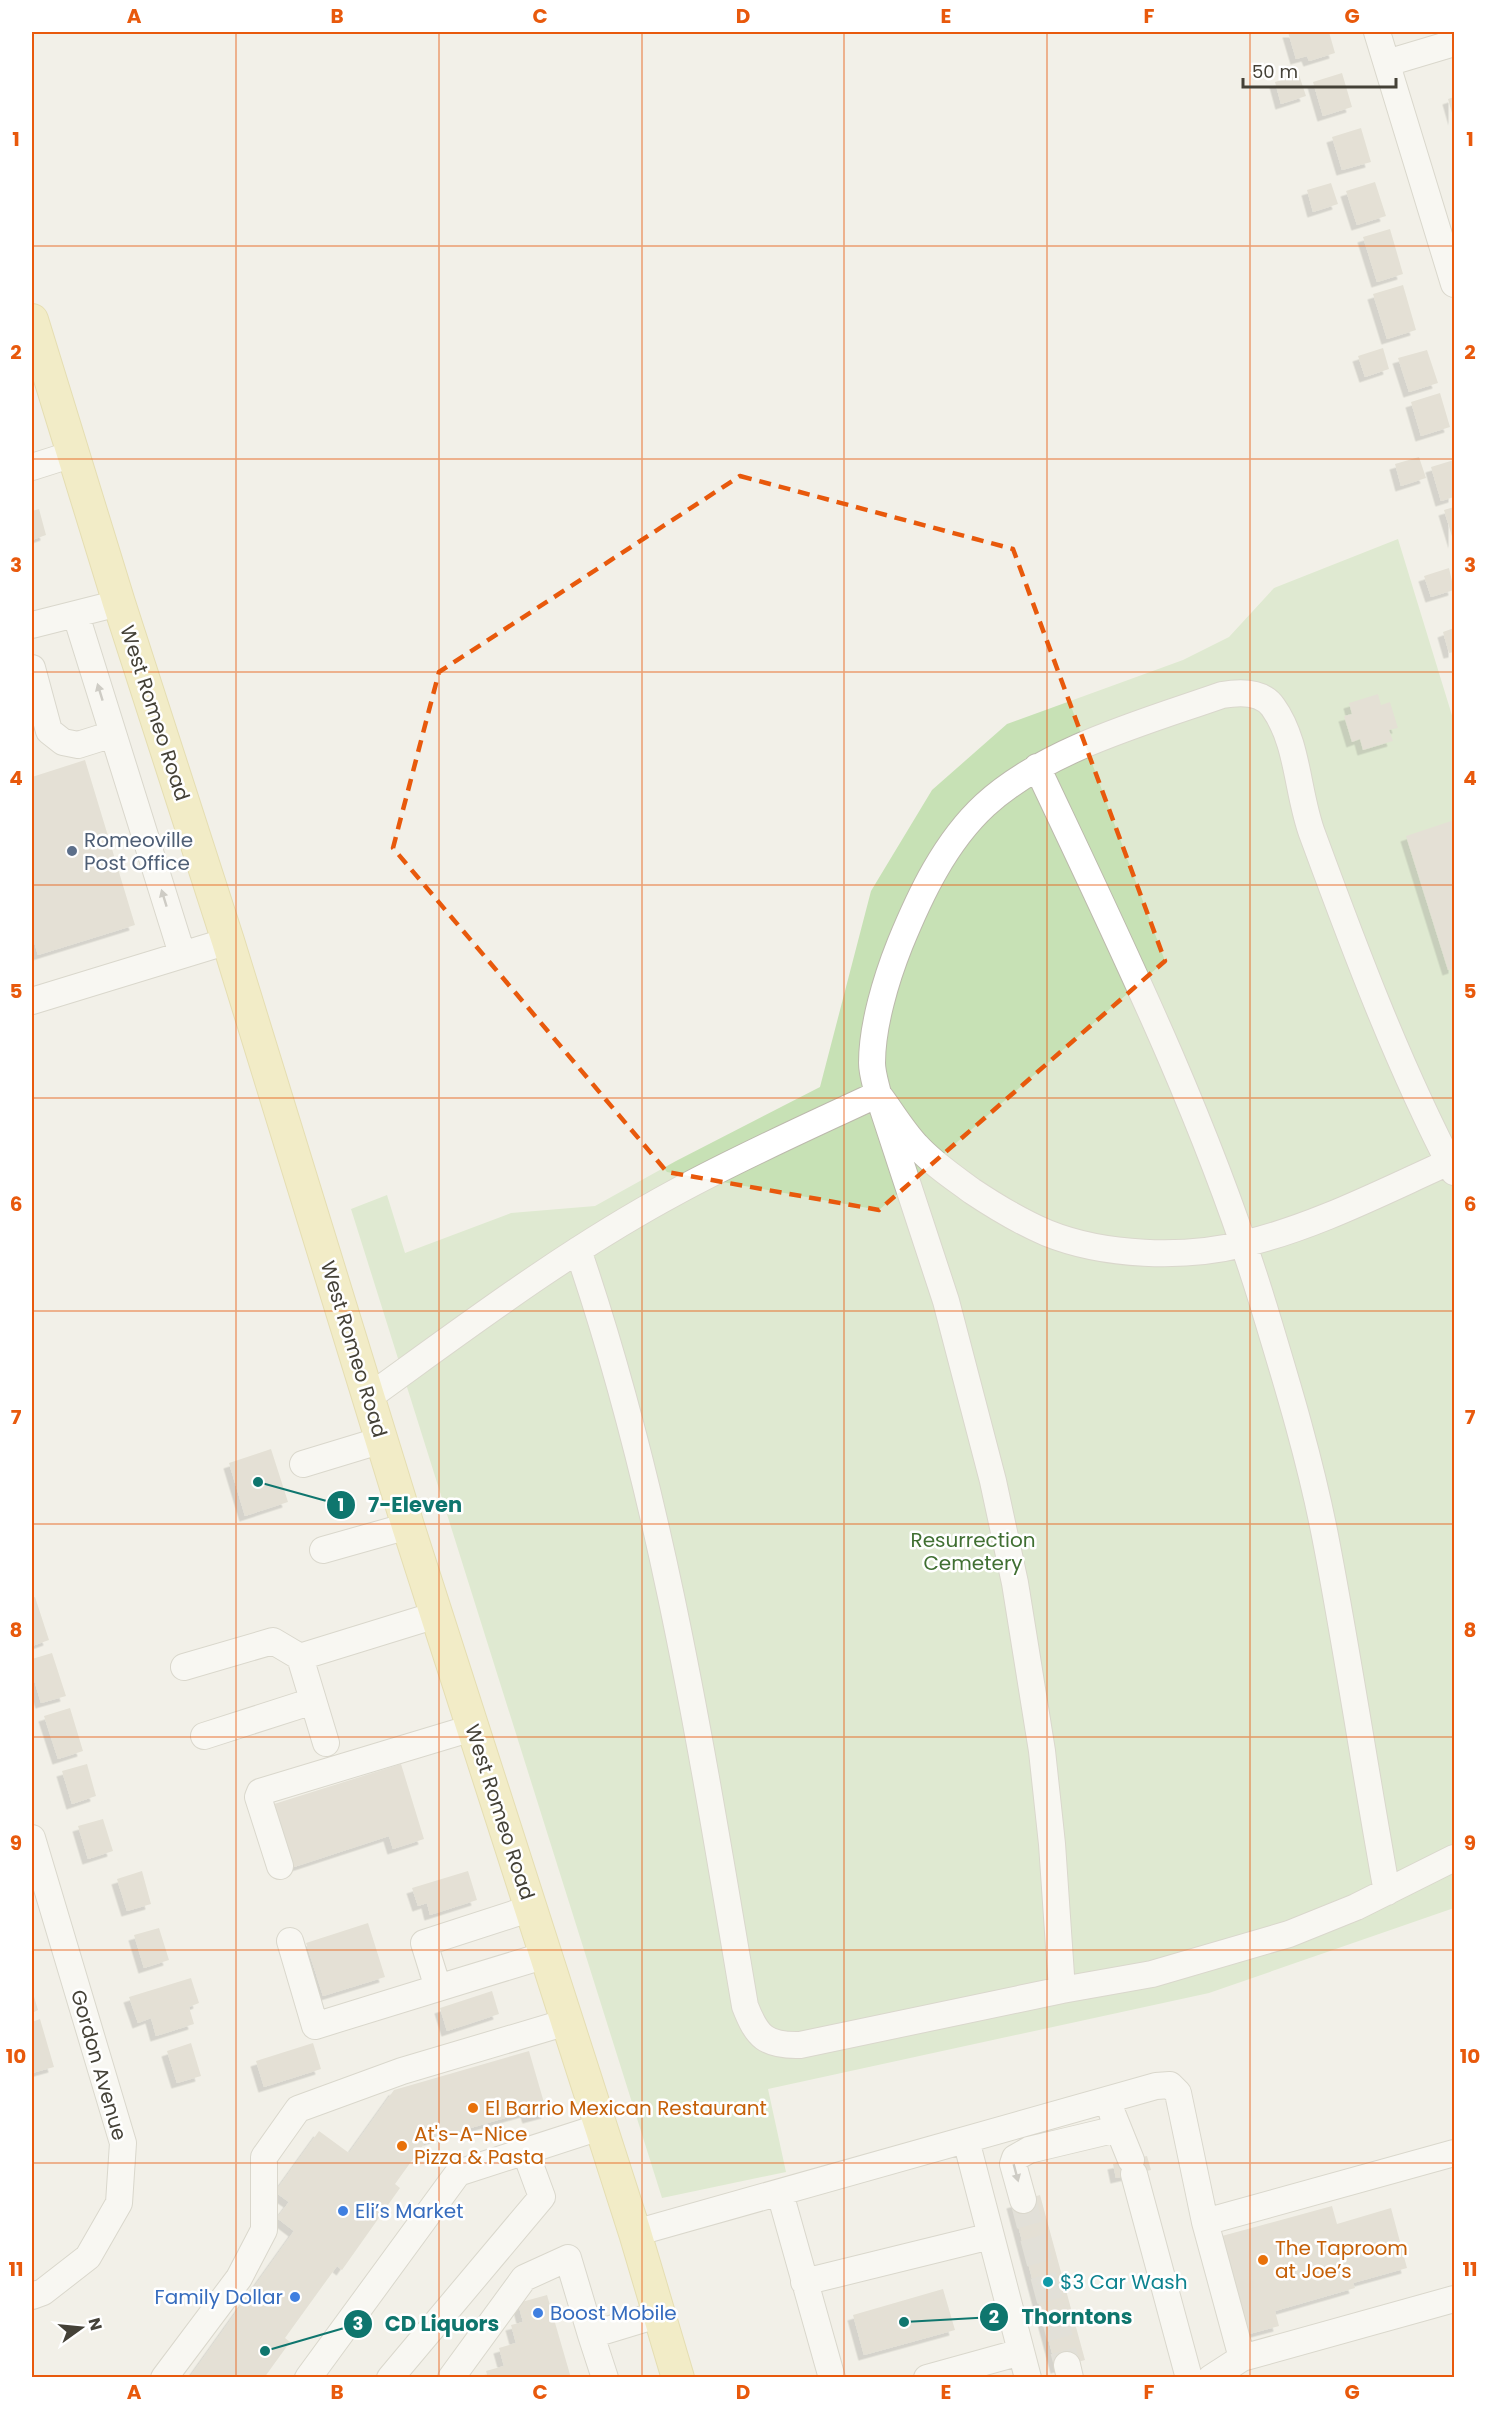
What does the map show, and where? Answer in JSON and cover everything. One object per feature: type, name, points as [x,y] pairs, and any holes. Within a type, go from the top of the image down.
[{"type":"main road","name":"West Romeo Road","points":[[32,320],[119,603],[228,941],[408,1526],[636,2233],[678,2378]]},
{"type":"street","points":[[1377,32],[1455,284]]},
{"type":"street","points":[[1387,63],[1455,43]]},
{"type":"street","points":[[32,466],[73,454]]},
{"type":"street","points":[[32,625],[119,603]]},
{"type":"street","points":[[76,615],[182,954]]},
{"type":"street","points":[[32,668],[49,730],[63,742],[78,745],[113,734]]},
{"type":"street","points":[[878,1094],[917,1146],[952,1176],[996,1207],[1046,1233],[1084,1245],[1170,1252],[1208,1251],[1243,1244],[1290,1231],[1452,1167],[1404,1066],[1311,834],[1288,741],[1272,704],[1252,694],[1222,695],[1079,747],[1037,767],[984,806],[961,831],[927,885],[895,955],[881,1006],[872,1065],[878,1094],[949,1312],[982,1436],[1015,1583],[1042,1751],[1052,1844],[1062,1990]]},
{"type":"street","points":[[1037,767],[1170,1057],[1218,1174],[1243,1244],[1283,1372],[1327,1543],[1387,1892]]},
{"type":"street","points":[[32,1001],[228,941]]},
{"type":"street","points":[[369,1397],[513,1293],[578,1250],[675,1192],[764,1147],[878,1094]]},
{"type":"street","points":[[578,1250],[605,1328],[657,1529],[685,1668],[745,2006],[759,2035],[782,2046],[800,2045],[1062,1990],[1152,1974],[1289,1934],[1387,1892],[1455,1858]]},
{"type":"street","points":[[303,1464],[382,1440]]},
{"type":"street","points":[[322,1550],[408,1526]]},
{"type":"street","points":[[300,1657],[436,1614]]},
{"type":"street","points":[[184,1667],[273,1641],[300,1657],[326,1743]]},
{"type":"street","points":[[204,1736],[313,1701]]},
{"type":"street","points":[[280,1866],[258,1797],[260,1792],[472,1728]]},
{"type":"street","name":"Gordon Avenue","points":[[32,1838],[123,2143],[119,2203],[88,2257],[43,2292],[32,2296]]},
{"type":"street","points":[[438,1988],[424,1943],[532,1908]]},
{"type":"street","points":[[290,1941],[315,2026],[546,1955]]},
{"type":"street","points":[[164,2378],[239,2278],[264,2230],[264,2157],[298,2109],[402,2071],[567,2022]]},
{"type":"street","points":[[636,2233],[1156,2086],[1170,2085],[1178,2093],[1205,2222],[1242,2358]]},
{"type":"street","points":[[1108,2100],[1132,2167],[1189,2378]]},
{"type":"street","points":[[308,2378],[458,2174],[600,2127]]},
{"type":"street","points":[[1023,2200],[1013,2164],[1015,2158],[1029,2150],[1117,2129]]},
{"type":"street","points":[[966,2140],[1028,2378]]},
{"type":"street","points":[[390,2378],[542,2197],[525,2151]]},
{"type":"street","points":[[1205,2222],[1455,2153]]},
{"type":"street","points":[[780,2193],[832,2378]]},
{"type":"street","points":[[804,2282],[991,2236]]},
{"type":"street","points":[[451,2378],[524,2278],[568,2258],[605,2378]]},
{"type":"street","points":[[1211,2378],[1242,2358],[1455,2300]]},
{"type":"street","points":[[591,2335],[660,2314]]},
{"type":"street","points":[[930,2377],[991,2369],[1021,2352]]},
{"type":"highlighted area","points":[[740,476],[1013,549],[1165,961],[879,1210],[667,1172],[393,848],[439,672]]},
{"type":"green space","name":"Resurrection Cemetery","points":[[1398,539],[1454,722],[1454,1908],[1209,1993],[768,2089],[786,2172],[662,2198],[351,1209],[387,1195],[405,1253],[511,1213],[595,1206],[676,1161],[820,1087],[871,891],[932,790],[1007,724],[1183,660],[1229,637],[1274,588]]},
{"type":"building","points":[[1288,32],[1329,32],[1335,53],[1309,61],[1307,56],[1296,59]]},
{"type":"building","points":[[1342,73],[1352,107],[1323,116],[1313,82]]},
{"type":"building","points":[[1299,75],[1306,96],[1281,104],[1275,82]]},
{"type":"building","points":[[1454,97],[1454,120],[1448,99]]},
{"type":"building","points":[[1361,128],[1371,162],[1342,170],[1332,137]]},
{"type":"building","points":[[1375,182],[1386,216],[1357,225],[1346,191]]},
{"type":"building","points":[[1331,183],[1338,204],[1313,212],[1307,190]]},
{"type":"building","points":[[1390,229],[1403,274],[1377,282],[1363,237]]},
{"type":"building","points":[[1403,285],[1416,330],[1387,339],[1373,294]]},
{"type":"building","points":[[1383,348],[1389,369],[1365,377],[1358,356]]},
{"type":"building","points":[[1427,350],[1438,383],[1409,392],[1398,358]]},
{"type":"building","points":[[1440,393],[1450,427],[1421,436],[1411,402]]},
{"type":"building","points":[[1419,457],[1426,478],[1401,486],[1395,464]]},
{"type":"building","points":[[1454,460],[1454,497],[1441,501],[1431,467]]},
{"type":"building","points":[[1454,507],[1454,543],[1444,510]]},
{"type":"building","points":[[39,509],[46,535],[32,540],[32,511]]},
{"type":"building","points":[[1449,568],[1454,590],[1431,597],[1424,576]]},
{"type":"building","points":[[1454,628],[1454,652],[1449,653],[1443,632]]},
{"type":"building","points":[[1378,694],[1381,705],[1390,702],[1398,728],[1389,730],[1393,741],[1363,750],[1360,739],[1352,742],[1344,716],[1352,714],[1349,703]]},
{"type":"building","name":"Romeoville Post Office","points":[[85,760],[135,925],[38,955],[32,935],[32,777]]},
{"type":"building","points":[[1454,820],[1454,968],[1448,970],[1406,836]]},
{"type":"building","points":[[271,1449],[288,1502],[245,1516],[229,1463]]},
{"type":"building","points":[[35,1597],[49,1640],[32,1646],[32,1598]]},
{"type":"building","points":[[52,1653],[66,1696],[41,1703],[32,1673],[32,1659]]},
{"type":"building","points":[[70,1708],[83,1751],[58,1759],[44,1716]]},
{"type":"building","points":[[87,1764],[96,1796],[72,1804],[62,1771]]},
{"type":"building","points":[[401,1764],[424,1839],[393,1849],[389,1836],[291,1868],[271,1805]]},
{"type":"building","points":[[103,1819],[113,1851],[88,1859],[78,1826]]},
{"type":"building","points":[[142,1871],[151,1904],[127,1911],[117,1879]]},
{"type":"building","points":[[468,1871],[477,1900],[430,1915],[427,1903],[418,1906],[412,1888]]},
{"type":"building","points":[[368,1923],[385,1977],[323,1996],[306,1943]]},
{"type":"building","points":[[159,1928],[169,1960],[144,1968],[134,1935]]},
{"type":"building","points":[[191,1978],[199,2003],[189,2007],[194,2024],[156,2036],[151,2018],[138,2023],[129,1997]]},
{"type":"building","points":[[32,1990],[38,2010],[32,2013]]},
{"type":"building","points":[[492,1991],[499,2014],[447,2031],[440,2008]]},
{"type":"building","points":[[40,2019],[54,2067],[32,2073],[32,2022]]},
{"type":"building","points":[[191,2043],[201,2076],[177,2083],[167,2051]]},
{"type":"building","points":[[313,2043],[321,2069],[264,2087],[256,2061]]},
{"type":"building","points":[[529,2051],[547,2113],[528,2118],[526,2112],[426,2141],[395,2184],[400,2188],[342,2270],[337,2266],[285,2338],[290,2342],[264,2378],[189,2378],[294,2231],[277,2218],[289,2202],[275,2192],[319,2131],[349,2153],[394,2090]]},
{"type":"building","points":[[1147,2156],[1151,2170],[1116,2178],[1113,2164]]},
{"type":"building","name":"$3 Car Wash","points":[[1040,2195],[1085,2360],[1056,2368],[1012,2203]]},
{"type":"building","points":[[1332,2206],[1337,2224],[1391,2208],[1407,2268],[1353,2283],[1355,2288],[1275,2311],[1279,2326],[1249,2334],[1222,2236]]},
{"type":"building","points":[[943,2289],[955,2330],[864,2355],[853,2315]]},
{"type":"building","points":[[547,2295],[571,2378],[488,2378],[486,2371],[504,2366],[499,2348],[516,2343],[511,2325],[523,2322],[518,2303]]},
{"type":"tunnel","points":[[1023,2200],[1067,2365]]},
{"type":"place","name":"Romeoville Post Office","points":[[72,851]]},
{"type":"place","name":"7-Eleven","points":[[258,1482]]},
{"type":"place","name":"El Barrio Mexican Restaurant","points":[[473,2108]]},
{"type":"place","name":"At's-A-Nice Pizza & Pasta","points":[[402,2146]]},
{"type":"place","name":"Eli’s Market","points":[[343,2211]]},
{"type":"place","name":"The Taproom at Joe’s","points":[[1263,2260]]},
{"type":"place","name":"$3 Car Wash","points":[[1048,2282]]},
{"type":"place","name":"Family Dollar","points":[[295,2297]]},
{"type":"place","name":"Boost Mobile","points":[[538,2313]]},
{"type":"place","name":"Thorntons","points":[[904,2322]]},
{"type":"place","name":"CD Liquors","points":[[265,2351]]}]
